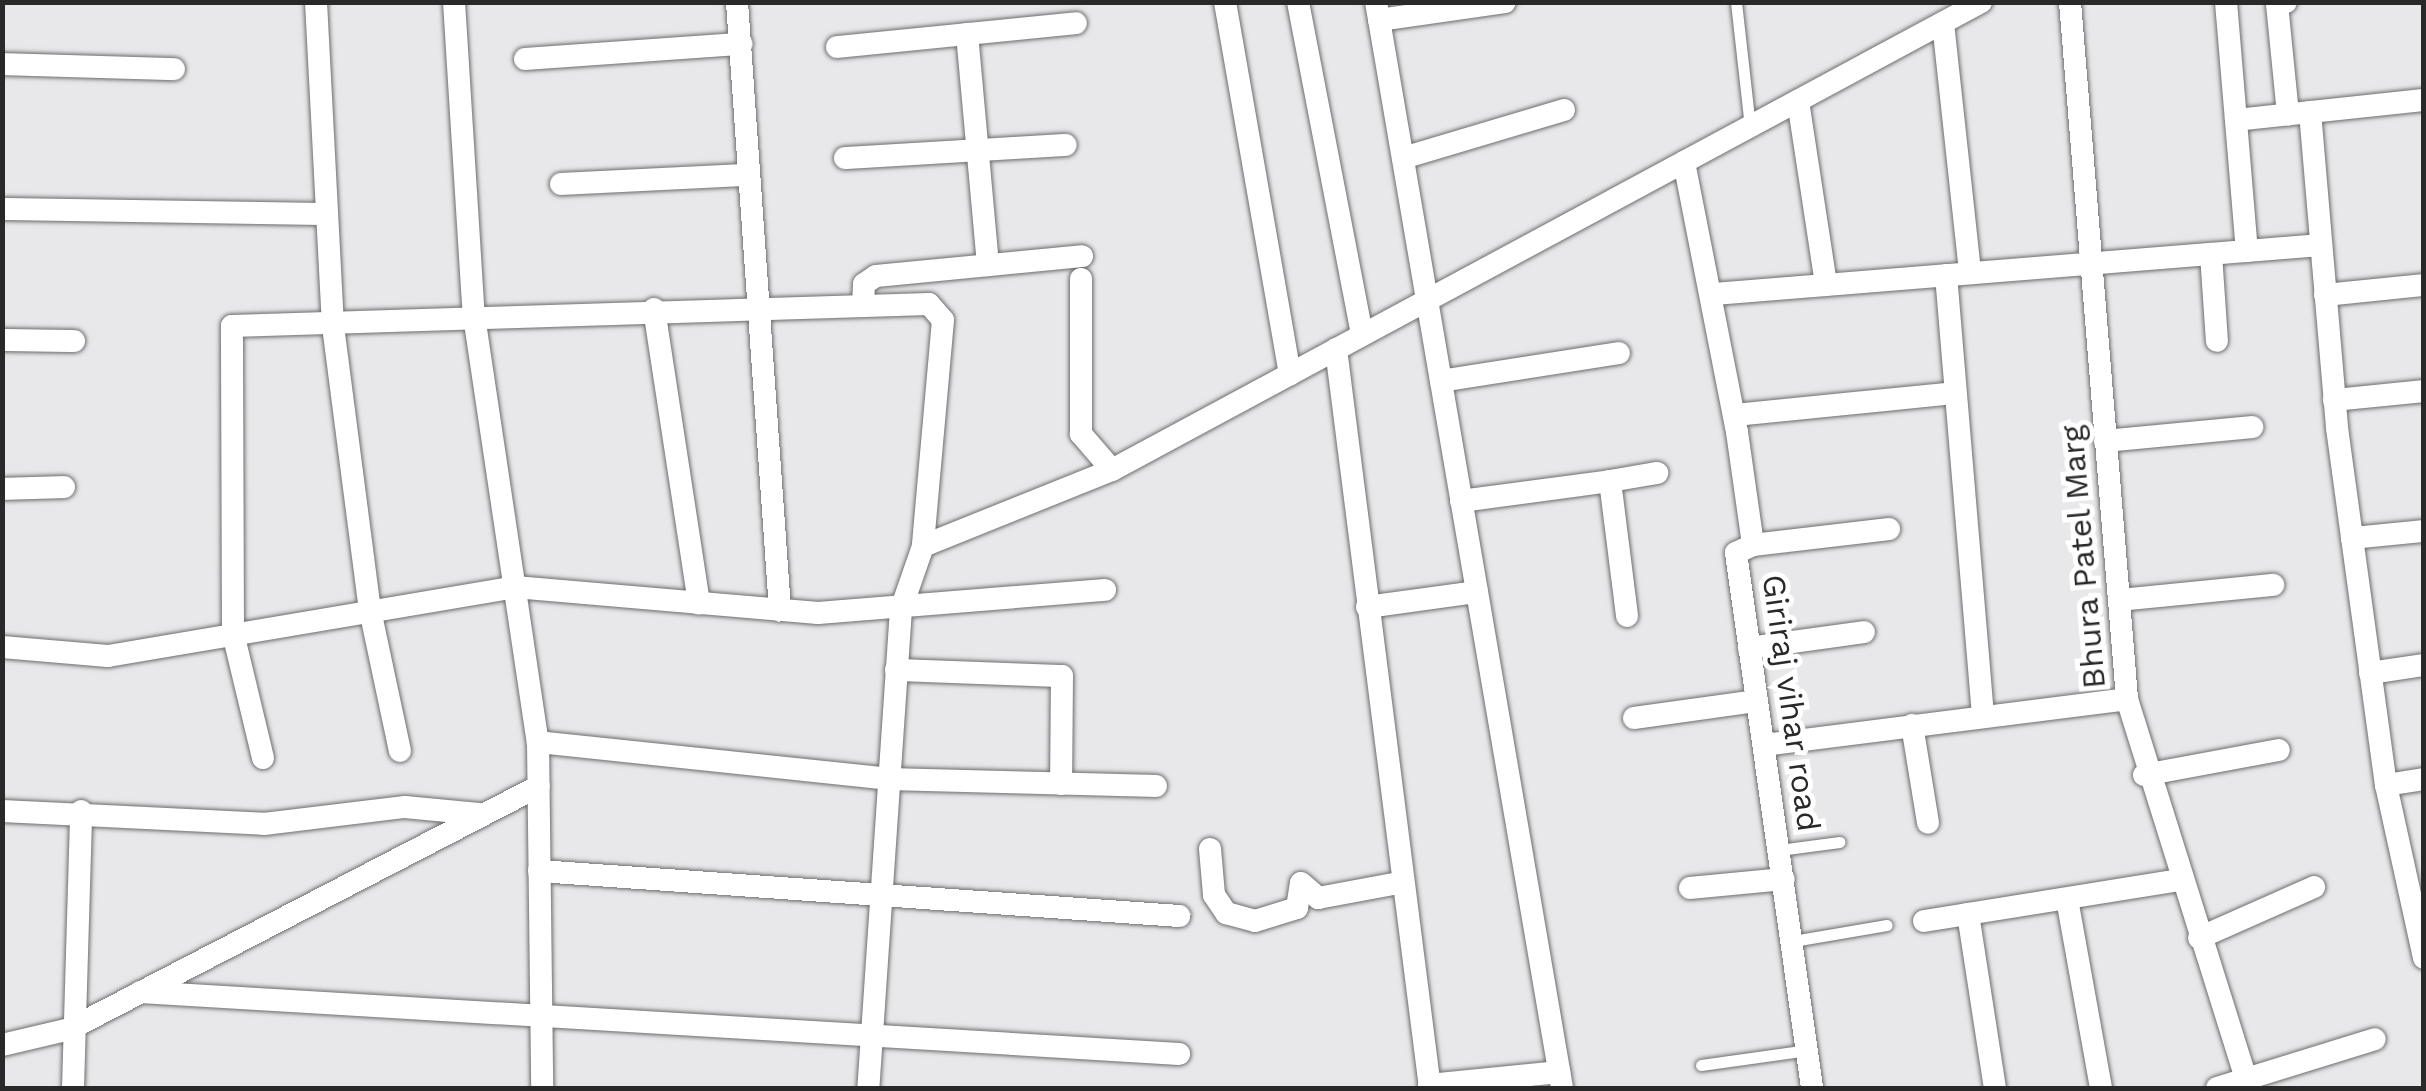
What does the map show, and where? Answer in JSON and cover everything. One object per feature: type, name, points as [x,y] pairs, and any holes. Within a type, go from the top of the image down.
[{"type":"street","points":[[316,2],[333,326],[370,610],[400,752]]},
{"type":"street","points":[[454,2],[474,316],[538,742],[542,1088]]},
{"type":"street","points":[[738,2],[780,610]]},
{"type":"street","points":[[1225,2],[1290,374]]},
{"type":"street","points":[[1298,2],[1362,336]]},
{"type":"street","points":[[1336,349],[1399,883],[1430,1087],[1560,1080],[1378,11],[1505,2]]},
{"type":"street","points":[[923,546],[1112,470],[1980,2]]},
{"type":"street","name":"Bhura Patel Marg","points":[[2070,2],[2127,699],[2144,775],[2248,1084]]},
{"type":"street","points":[[2226,2],[2247,251]]},
{"type":"street","points":[[2286,2],[2277,4],[2321,245],[2334,400],[2386,785],[2423,952]]},
{"type":"street","points":[[837,47],[1076,23]]},
{"type":"street","points":[[1942,23],[1958,274],[1954,392],[1983,716]]},
{"type":"street","points":[[967,34],[988,265]]},
{"type":"street","points":[[525,59],[742,44]]},
{"type":"street","points":[[2,64],[174,69]]},
{"type":"street","points":[[2236,120],[2424,100]]},
{"type":"street","points":[[1798,101],[1826,285]]},
{"type":"street","points":[[1403,158],[1564,110]]},
{"type":"street","points":[[846,158],[1066,145]]},
{"type":"street","name":"Giriraj vihar road","points":[[1684,162],[1714,294],[1753,544],[1736,553],[1812,1088]]},
{"type":"street","points":[[561,184],[748,175]]},
{"type":"street","points":[[2,209],[327,214]]},
{"type":"street","points":[[1714,294],[2321,245]]},
{"type":"street","points":[[2211,254],[2217,341]]},
{"type":"street","points":[[863,304],[864,284],[876,276],[988,265],[1082,268],[1080,434],[1112,470]]},
{"type":"street","points":[[2326,295],[2424,285]]},
{"type":"street","points":[[262,758],[233,633],[232,326],[333,326],[654,309],[928,304],[943,320],[923,546],[901,609],[868,1088]]},
{"type":"street","points":[[654,309],[699,604]]},
{"type":"street","points":[[2,340],[74,341]]},
{"type":"street","points":[[1441,381],[1618,352]]},
{"type":"street","points":[[2334,400],[2424,391]]},
{"type":"street","points":[[1734,415],[1954,392]]},
{"type":"street","points":[[2106,441],[2252,427]]},
{"type":"street","points":[[1462,501],[1657,473]]},
{"type":"street","points":[[1610,481],[1627,616]]},
{"type":"street","points":[[2,488],[64,487]]},
{"type":"street","points":[[1753,544],[1889,529]]},
{"type":"street","points":[[2352,538],[2424,531]]},
{"type":"street","points":[[2119,600],[2273,585]]},
{"type":"street","points":[[2,647],[108,656],[515,587],[780,610],[901,609],[1105,590]]},
{"type":"street","points":[[1367,607],[1477,592]]},
{"type":"street","points":[[1750,648],[1864,632]]},
{"type":"street","points":[[2370,673],[2424,665]]},
{"type":"street","points":[[896,670],[1062,676],[1061,784]]},
{"type":"street","points":[[1764,744],[2127,699]]},
{"type":"street","points":[[1634,718],[1757,701]]},
{"type":"street","points":[[1912,725],[1928,823]]},
{"type":"street","points":[[538,742],[889,780],[1156,786]]},
{"type":"street","points":[[2144,775],[2278,750]]},
{"type":"street","points":[[2386,785],[2424,779]]},
{"type":"street","points":[[2,1045],[70,1029],[538,786]]},
{"type":"street","points":[[2,811],[81,811],[264,824],[404,807],[479,814]]},
{"type":"street","points":[[73,1088],[70,1029],[81,811]]},
{"type":"street","points":[[1210,849],[1220,904],[1255,922],[1297,908],[1301,882],[1318,898],[1399,883]]},
{"type":"street","points":[[540,871],[1179,916]]},
{"type":"street","points":[[1690,888],[1784,879]]},
{"type":"street","points":[[1924,921],[2178,880]]},
{"type":"street","points":[[2199,938],[2314,887]]},
{"type":"street","points":[[2067,899],[2101,1088]]},
{"type":"street","points":[[1968,914],[1995,1088]]},
{"type":"street","points":[[140,992],[1178,1054]]},
{"type":"street","points":[[2217,1088],[2248,1084],[2375,1039]]},
{"type":"lane","points":[[1736,2],[1750,126]]},
{"type":"lane","points":[[1779,850],[1839,842]]},
{"type":"lane","points":[[1793,942],[1887,925]]},
{"type":"lane","points":[[1702,1065],[1808,1050]]}]
